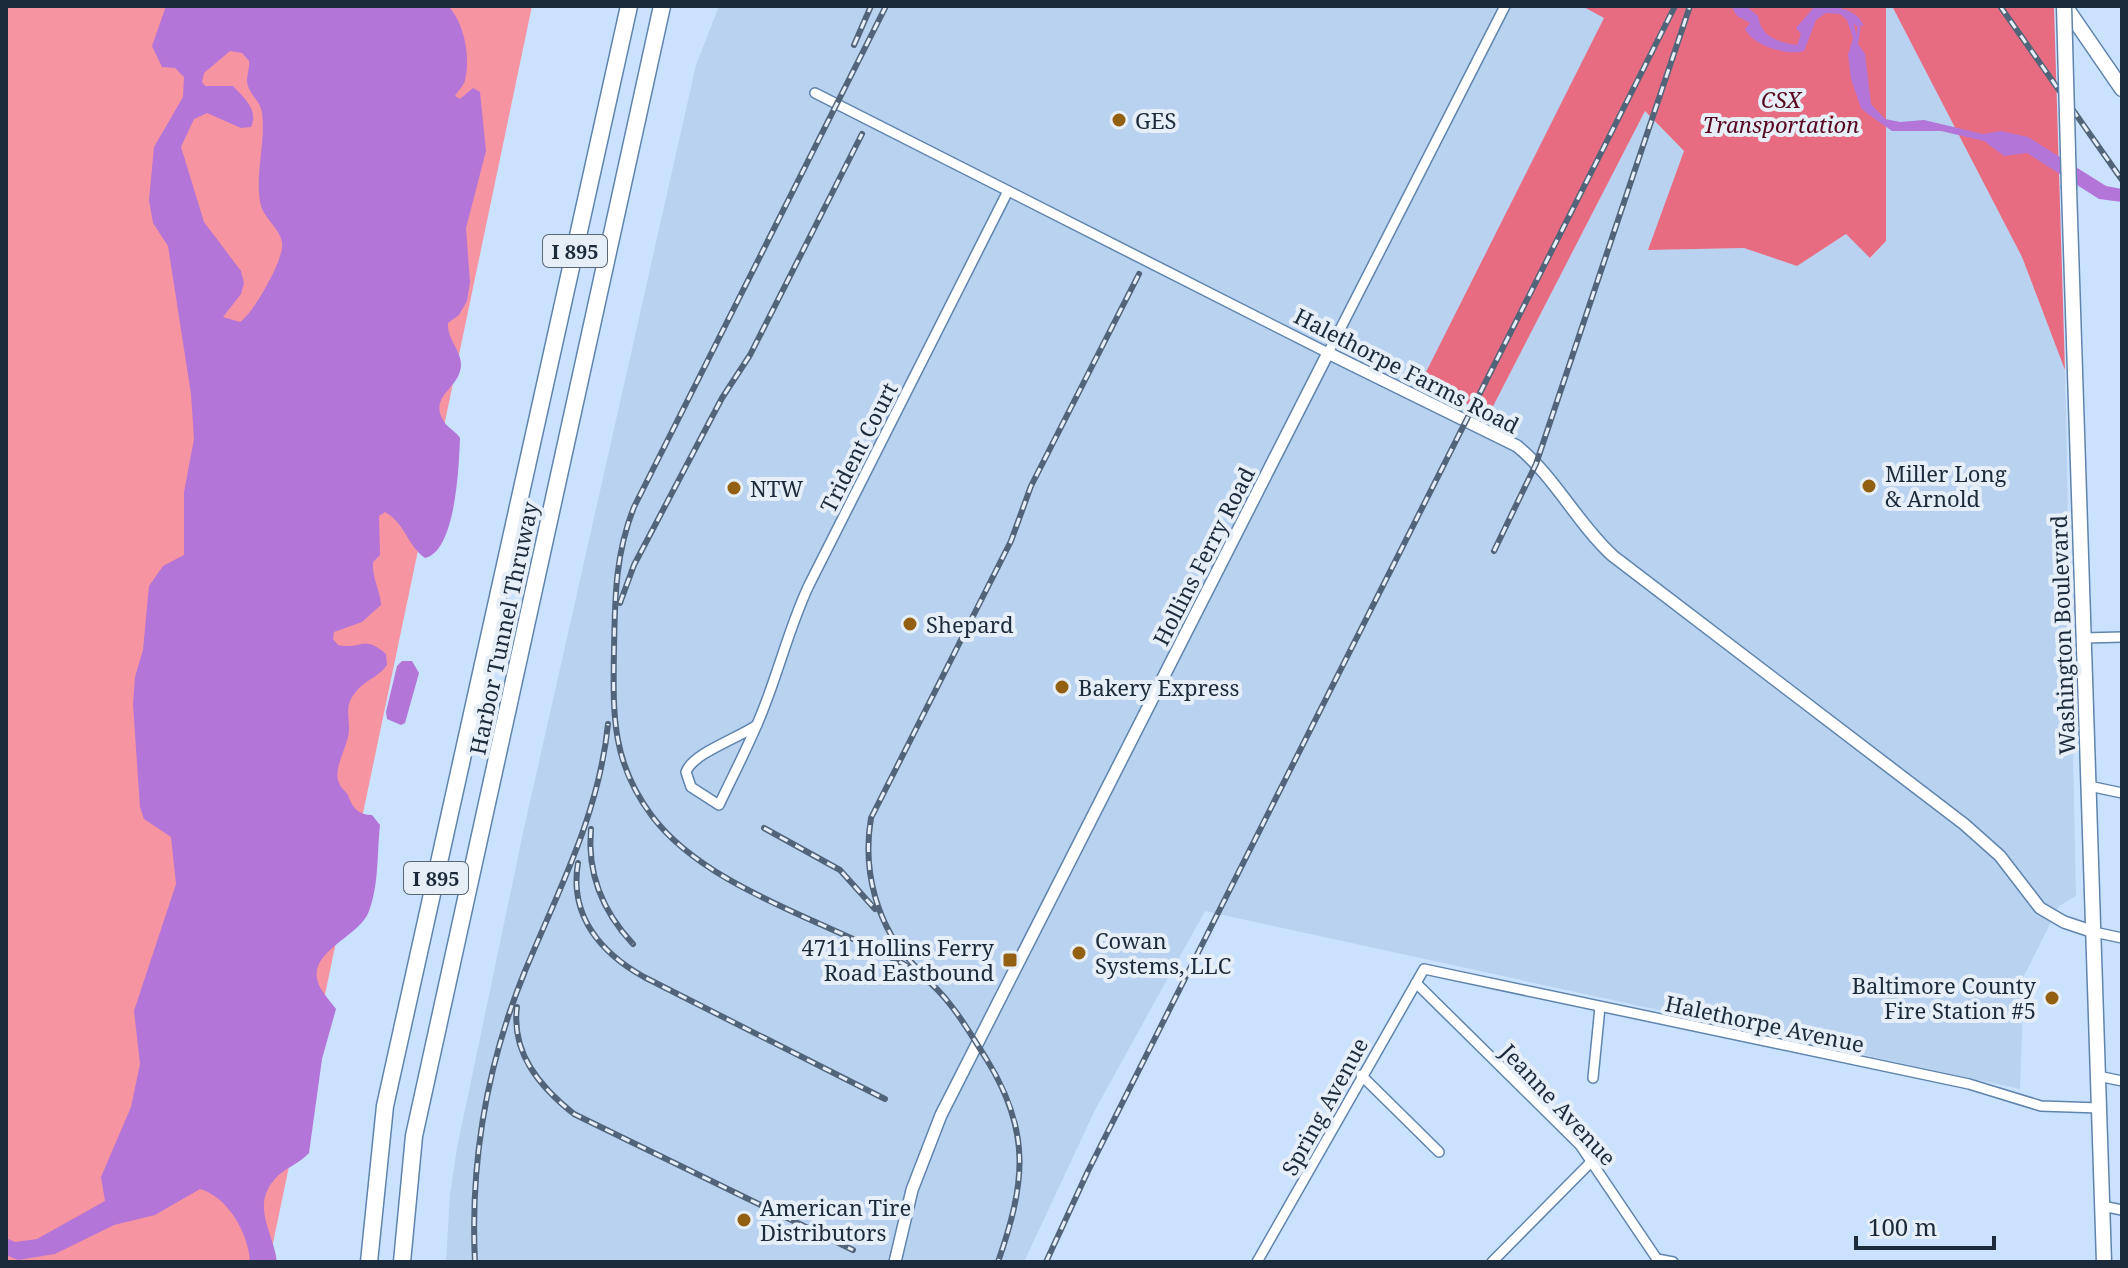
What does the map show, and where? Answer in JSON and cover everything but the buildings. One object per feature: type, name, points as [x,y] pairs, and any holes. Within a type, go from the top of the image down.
[{"type":"highway","name":"Harbor Tunnel Thruway","points":[[369,1262],[385,1106],[629,6]]},
{"type":"highway","name":"Harbor Tunnel Thruway","points":[[402,1262],[414,1136],[661,9]]},
{"type":"main road","points":[[2064,6],[2122,89]]},
{"type":"main road","name":"Washington Boulevard","points":[[2064,6],[2104,1262]]},
{"type":"street","name":"Hollins Ferry Road","points":[[895,1262],[912,1190],[941,1115],[1505,6]]},
{"type":"street","name":"Halethorpe Farms Road","points":[[815,93],[1517,446],[1536,464],[1592,538],[1613,556],[1964,824],[2000,856],[2040,908],[2064,922],[2094,932]]},
{"type":"street","name":"Trident Court","points":[[757,725],[734,741],[695,757],[686,772],[691,787],[719,805],[757,725],[809,585],[1008,191]]},
{"type":"street","points":[[2084,638],[2122,637]]},
{"type":"street","points":[[2089,786],[2122,793]]},
{"type":"street","points":[[2094,932],[2122,938]]},
{"type":"street","name":"Spring Avenue","points":[[1257,1262],[1424,969]]},
{"type":"street","name":"Halethorpe Avenue","points":[[1424,969],[1969,1084],[2041,1106],[2099,1108]]},
{"type":"street","name":"Jeanne Avenue","points":[[1416,983],[1592,1161],[1658,1260]]},
{"type":"street","points":[[1593,1078],[1600,1007]]},
{"type":"street","points":[[1361,1075],[1439,1152]]},
{"type":"street","points":[[2098,1076],[2122,1081]]},
{"type":"street","points":[[1492,1262],[1592,1161]]},
{"type":"street","points":[[2102,1206],[2122,1210]]},
{"type":"street","points":[[1658,1260],[1673,1262]]},
{"type":"shaded area","points":[[6,6],[532,6],[269,1262],[6,1262]]},
{"type":"shaded area","points":[[166,6],[448,6],[462,30],[466,51],[465,80],[455,96],[460,99],[473,88],[480,92],[486,151],[466,228],[470,282],[467,301],[459,315],[448,323],[461,365],[456,380],[440,404],[443,420],[460,438],[454,506],[443,540],[435,552],[425,558],[392,517],[385,512],[379,516],[380,555],[373,562],[373,568],[381,605],[362,622],[334,632],[333,639],[338,645],[367,644],[386,654],[387,665],[359,689],[350,702],[349,734],[337,777],[355,809],[372,815],[380,825],[377,868],[375,890],[363,921],[318,965],[321,989],[336,1009],[322,1059],[309,1153],[274,1180],[264,1200],[277,1262],[250,1262],[246,1240],[235,1218],[219,1200],[200,1189],[155,1215],[114,1225],[55,1254],[18,1260],[6,1255],[6,1238],[15,1242],[37,1239],[105,1201],[101,1177],[131,1107],[140,1064],[134,1011],[176,884],[171,837],[144,819],[140,807],[133,704],[135,677],[143,650],[149,586],[163,566],[184,555],[184,492],[194,439],[191,394],[168,246],[153,223],[149,200],[154,147],[183,97],[184,77],[175,68],[162,67],[152,46]],"holes":[[[230,51],[242,53],[249,61],[248,86],[262,113],[261,206],[279,234],[282,250],[267,285],[240,322],[223,317],[241,294],[244,283],[241,271],[204,222],[181,147],[194,119],[207,113],[241,128],[251,127],[252,110],[233,86],[205,86],[202,82],[204,73]]]},
{"type":"shaded area","points":[[719,6],[1582,6],[1605,18],[1422,381],[1488,414],[1645,111],[1684,151],[1649,250],[1744,248],[1797,266],[1846,234],[1871,258],[1886,241],[1886,6],[1892,6],[2022,257],[2065,370],[2076,896],[2059,906],[2024,976],[2020,1089],[1205,911],[1095,1110],[1024,1262],[446,1262],[450,1194],[457,1148],[523,833],[696,65]]},
{"type":"shaded area","points":[[1731,6],[1746,6],[1758,16],[1767,34],[1797,45],[1801,34],[1796,28],[1815,6],[1850,11],[1864,26],[1854,24],[1858,44],[1865,54],[1871,104],[1885,119],[1900,122],[1924,120],[1983,134],[2001,131],[2028,137],[2106,186],[2122,189],[2122,202],[2099,199],[2027,153],[2004,156],[1984,141],[1941,131],[1892,131],[1861,108],[1851,79],[1848,55],[1853,38],[1847,20],[1840,14],[1826,13],[1816,20],[1804,51],[1789,52],[1755,40],[1745,29],[1750,23],[1737,16]]},
{"type":"shaded area","points":[[402,661],[412,661],[419,673],[405,723],[401,725],[387,719],[386,712],[397,666]]},
{"type":"green space","name":"CSX Transportation","points":[[1582,6],[1886,6],[1886,241],[1870,258],[1846,234],[1797,266],[1744,248],[1648,250],[1684,151],[1645,111],[1489,414],[1421,382],[1604,18]]},
{"type":"green space","name":"CSX Transportation","points":[[1892,6],[2054,6],[2065,370],[2022,257]]},
{"type":"waterway","points":[[1856,23],[1859,27],[1857,42]]},
{"type":"railway","points":[[854,45],[871,6]]},
{"type":"railway","points":[[886,6],[634,507],[623,542],[617,577],[615,716],[617,736],[629,776],[652,816],[672,838],[696,858],[751,892],[908,967],[941,993],[958,1014],[1002,1086],[1017,1135],[1020,1159],[1018,1183],[998,1262]]},
{"type":"railway","points":[[1046,1262],[1088,1171],[1675,6]]},
{"type":"railway","points":[[1494,551],[1536,464],[1690,6]]},
{"type":"railway","points":[[2000,6],[2122,180]]},
{"type":"railway","points":[[620,603],[634,565],[722,398],[750,355],[862,134]]},
{"type":"railway","points":[[915,966],[891,934],[875,898],[869,858],[871,818],[1011,541],[1031,486],[1139,274]]},
{"type":"railway","points":[[475,1262],[475,1187],[491,1078],[525,971],[587,820],[608,724]]},
{"type":"railway","points":[[764,828],[840,870],[875,909]]},
{"type":"railway","points":[[591,829],[592,861],[599,891],[613,919],[633,944]]},
{"type":"railway","points":[[578,863],[578,900],[584,916],[592,931],[614,957],[644,977],[885,1099]]},
{"type":"railway","points":[[517,1007],[519,1039],[530,1068],[574,1114],[853,1250]]},
{"type":"place","name":"GES","points":[[1119,120]]},
{"type":"place","name":"Miller Long & Arnold","points":[[1869,486]]},
{"type":"place","name":"NTW","points":[[734,488]]},
{"type":"place","name":"Shepard","points":[[910,624]]},
{"type":"place","name":"Bakery Express","points":[[1062,687]]},
{"type":"place","name":"Cowan Systems, LLC","points":[[1079,953]]},
{"type":"place","name":"4711 Hollins Ferry Road Eastbound","points":[[1010,960]]},
{"type":"place","name":"Baltimore County Fire Station #5","points":[[2052,998]]},
{"type":"place","name":"American Tire Distributors","points":[[744,1220]]}]
